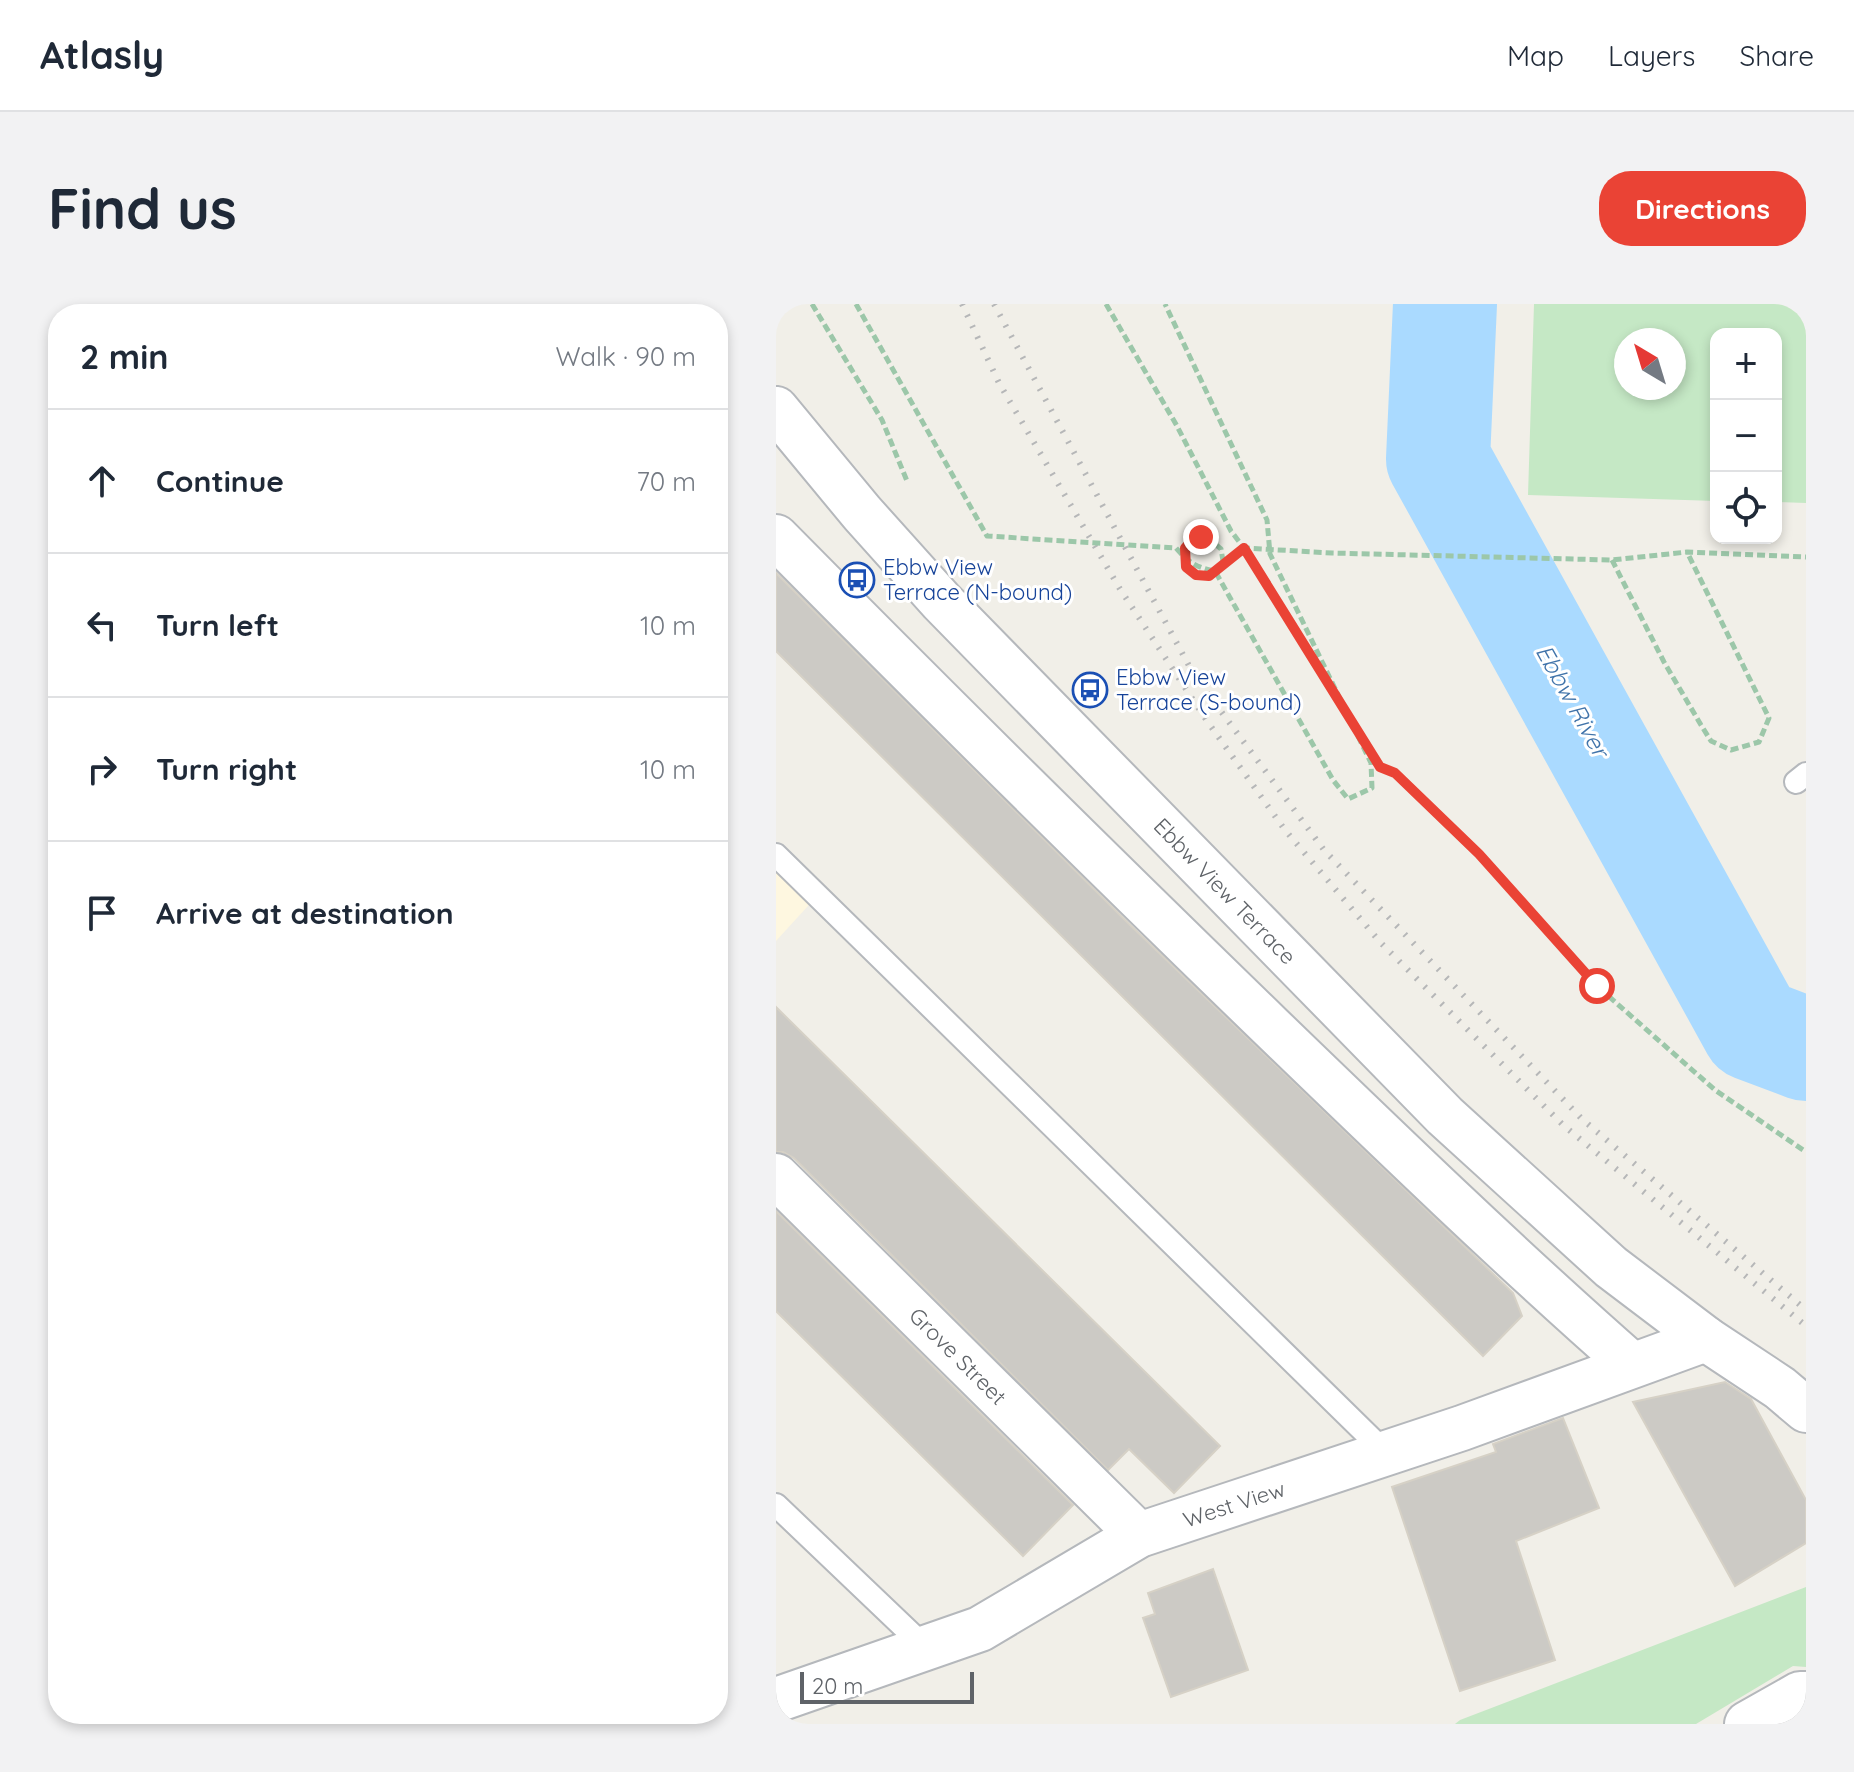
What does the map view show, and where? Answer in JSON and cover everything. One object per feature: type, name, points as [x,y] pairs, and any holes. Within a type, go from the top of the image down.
[{"type":"street","name":"Ebbw View Terrace","points":[[776,409],[862,513],[941,601],[1445,1116],[1611,1267],[1806,1410]]},
{"type":"street","points":[[776,537],[1010,774],[1245,1002],[1532,1277],[1632,1365]]},
{"type":"street","name":"Grove Street","points":[[776,1176],[1139,1535]]},
{"type":"street","name":"West View","points":[[776,1700],[980,1629],[1139,1535],[1386,1453],[1706,1339]]},
{"type":"street","points":[[1747,1724],[1800,1694],[1806,1694]]},
{"type":"lane","points":[[776,855],[1386,1453]]},
{"type":"lane","points":[[776,1505],[926,1648]]},
{"type":"path","points":[[812,304],[882,420]]},
{"type":"path","points":[[856,304],[987,536],[1176,548],[1187,561],[1200,569],[1215,571]]},
{"type":"path","points":[[1106,304],[1177,426],[1231,531],[1380,767],[1395,773],[1479,854],[1597,986],[1715,1090],[1806,1152]]},
{"type":"path","points":[[1165,304],[1267,520],[1270,554],[1371,763],[1372,788],[1348,799],[1333,780],[1215,571]]},
{"type":"path","points":[[1215,571],[1223,561],[1218,543],[1207,537],[1194,538],[1183,554],[1186,567],[1202,576],[1209,576],[1244,548],[1612,560],[1687,552],[1806,557]]},
{"type":"path","points":[[1612,560],[1664,662],[1711,741],[1731,750],[1759,742],[1769,718],[1687,552]]},
{"type":"shaded area","points":[[776,849],[819,894],[776,941]]},
{"type":"green space","points":[[1534,304],[1806,304],[1806,503],[1782,502],[1782,328],[1710,328],[1710,501],[1528,495]]},
{"type":"green space","points":[[1806,1587],[1806,1667],[1793,1666],[1696,1724],[1455,1724],[1460,1720]]},
{"type":"building","points":[[776,573],[1128,923],[1513,1293],[1522,1316],[1483,1356],[776,651]]},
{"type":"building","points":[[776,1007],[1220,1446],[1174,1493],[1129,1449],[1108,1470],[794,1158],[776,1152]]},
{"type":"building","points":[[776,1211],[1073,1505],[1023,1556],[776,1311]]},
{"type":"building","points":[[1725,1382],[1751,1399],[1806,1500],[1806,1543],[1735,1586],[1633,1402]]},
{"type":"building","points":[[1563,1418],[1599,1508],[1516,1541],[1555,1660],[1460,1691],[1392,1487],[1496,1452],[1493,1444]]},
{"type":"building","points":[[1213,1569],[1248,1670],[1171,1697],[1143,1618],[1155,1614],[1148,1593]]},
{"type":"waterway","name":"Ebbw River","points":[[1445,304],[1438,459],[1753,1029],[1806,1049]]},
{"type":"railway","points":[[962,304],[999,383],[1120,589],[1207,721],[1285,830],[1380,942],[1563,1125],[1806,1326]]},
{"type":"railway","points":[[994,304],[1194,675],[1324,850],[1582,1119],[1806,1310]]},
{"type":"place","name":"Ebbw View Terrace (N-bound)","points":[[857,580]]},
{"type":"place","name":"Ebbw View Terrace (S-bound)","points":[[1090,690]]},
{"type":"route","points":[[1201,537],[1189,542],[1183,554],[1190,572],[1209,576],[1244,548],[1380,767],[1395,773],[1479,854],[1597,986]]}]
